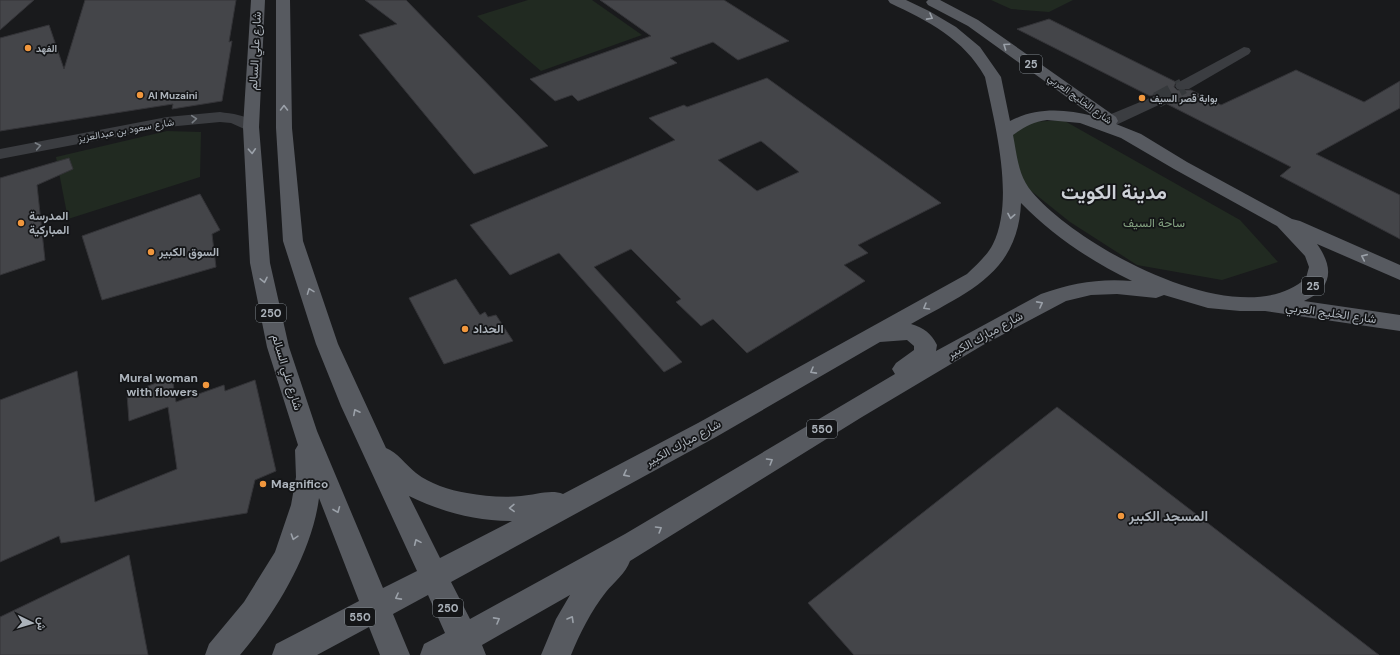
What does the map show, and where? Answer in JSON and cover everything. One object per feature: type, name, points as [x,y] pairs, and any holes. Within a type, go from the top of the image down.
[{"type":"main road","name":"شارع علي السالم","points":[[258,0],[251,127],[260,263],[278,348],[305,431],[395,655]]},
{"type":"main road","name":"250","points":[[283,0],[284,128],[293,241],[327,344],[353,406],[433,578],[467,647]]},
{"type":"main road","name":"25","points":[[895,0],[950,28],[975,49],[987,64],[993,76],[1013,178],[1026,199],[1067,234],[1140,278],[1164,288],[1200,299],[1262,304],[1282,300],[1300,294],[1313,286],[1317,279],[1319,267],[1316,258],[1299,235],[1284,222]]},
{"type":"main road","name":"شارع الخليج العربي","points":[[930,0],[973,23],[1128,134]]},
{"type":"main road","name":"25","points":[[1004,134],[1018,122],[1052,116],[1081,118],[1128,134],[1173,162],[1284,222],[1400,273]]},
{"type":"main road","name":"شارع مبارك الكبير","points":[[287,655],[376,609],[578,498],[707,430],[974,279],[997,254],[1006,236],[1012,215],[1013,178]]},
{"type":"main road","name":"شارع مبارك الكبير","points":[[435,655],[467,647],[853,410],[975,339],[1062,294],[1091,288],[1117,287],[1146,289],[1200,299]]},
{"type":"main road","name":"شارع الخليج العربي","points":[[1262,304],[1318,310],[1400,323]]},
{"type":"main road","points":[[853,410],[884,383],[924,355],[926,345],[920,337],[911,332],[899,331],[872,338]]},
{"type":"main road","points":[[220,655],[232,642],[267,593],[291,546],[306,503],[310,464],[305,431]]},
{"type":"main road","points":[[368,436],[391,468],[413,485],[448,501],[490,509],[534,508],[578,498]]},
{"type":"main road","points":[[556,655],[564,632],[584,597],[608,568],[635,543]]},
{"type":"street","points":[[1183,86],[1244,50]]},
{"type":"street","points":[[1110,121],[1157,100]]},
{"type":"street","name":"شارع سعود بن عبدالعزيز","points":[[0,154],[167,122],[196,118],[220,117],[234,119],[251,127]]},
{"type":"green space","points":[[528,0],[592,0],[642,35],[541,71],[477,16]]},
{"type":"green space","points":[[991,0],[1073,0],[1049,12],[1011,9]]},
{"type":"green space","name":"ساحة السيف","points":[[1063,120],[1240,220],[1278,262],[1222,280],[1137,265],[1070,222],[1015,178],[1007,136],[1032,122]]},
{"type":"green space","points":[[167,131],[201,132],[200,177],[68,219],[56,157]]},
{"type":"building","points":[[0,0],[34,0],[0,30]]},
{"type":"building","points":[[85,0],[236,0],[229,42],[232,41],[222,101],[172,109],[173,104],[0,131],[0,38],[49,25],[64,69]]},
{"type":"building","points":[[365,0],[406,0],[548,146],[474,174],[359,35],[397,24]]},
{"type":"building","points":[[600,0],[724,0],[789,41],[738,60],[713,42],[670,58],[677,63],[578,101],[572,95],[555,101],[530,79],[651,36]]},
{"type":"building","points":[[1049,19],[1176,82],[1174,87],[1177,90],[1191,90],[1221,105],[1296,70],[1364,102],[1400,81],[1400,108],[1316,154],[1400,195],[1400,239],[1280,176],[1291,167],[1165,103],[1166,99],[1163,96],[1156,94],[1150,96],[1017,29]]},
{"type":"building","points":[[767,78],[941,203],[858,245],[868,253],[844,265],[865,281],[747,353],[713,319],[701,326],[676,302],[681,299],[631,249],[594,267],[682,362],[664,372],[559,253],[510,275],[470,225],[675,140],[649,118],[684,105],[687,107]],"holes":[[[761,141],[799,172],[757,191],[718,160]]]},
{"type":"building","name":"المدرسة المباركية","points":[[69,158],[73,169],[37,185],[45,260],[0,275],[0,178]]},
{"type":"building","name":"السوق الكبير","points":[[200,194],[220,230],[212,234],[216,267],[102,300],[82,236]]},
{"type":"building","name":"الحداد","points":[[456,279],[480,315],[485,312],[488,317],[496,315],[513,341],[444,364],[409,298]]},
{"type":"building","points":[[77,371],[95,502],[177,469],[168,407],[129,421],[127,394],[172,377],[176,402],[224,385],[225,391],[255,380],[276,471],[255,480],[247,513],[61,543],[59,536],[0,562],[0,400]]},
{"type":"building","points":[[1057,407],[1379,655],[854,655],[808,603]]},
{"type":"building","points":[[129,555],[148,655],[0,655],[0,617]]},
{"type":"tunnel","points":[[1157,100],[1183,86]]},
{"type":"place","name":"الفهد","points":[[28,48]]},
{"type":"place","name":"Al Muzaini","points":[[140,95]]},
{"type":"place","name":"بوابة قصر السيف","points":[[1142,98]]},
{"type":"place","name":"المدرسة المباركية","points":[[21,223]]},
{"type":"place","name":"السوق الكبير","points":[[151,252]]},
{"type":"place","name":"الحداد","points":[[465,329]]},
{"type":"place","name":"Mural woman with flowers","points":[[206,385]]},
{"type":"place","name":"Magnifico","points":[[263,484]]},
{"type":"place","name":"المسجد الكبير","points":[[1121,516]]},
{"type":"district","name":"مدينة الكويت","points":[[1114,192]]}]
